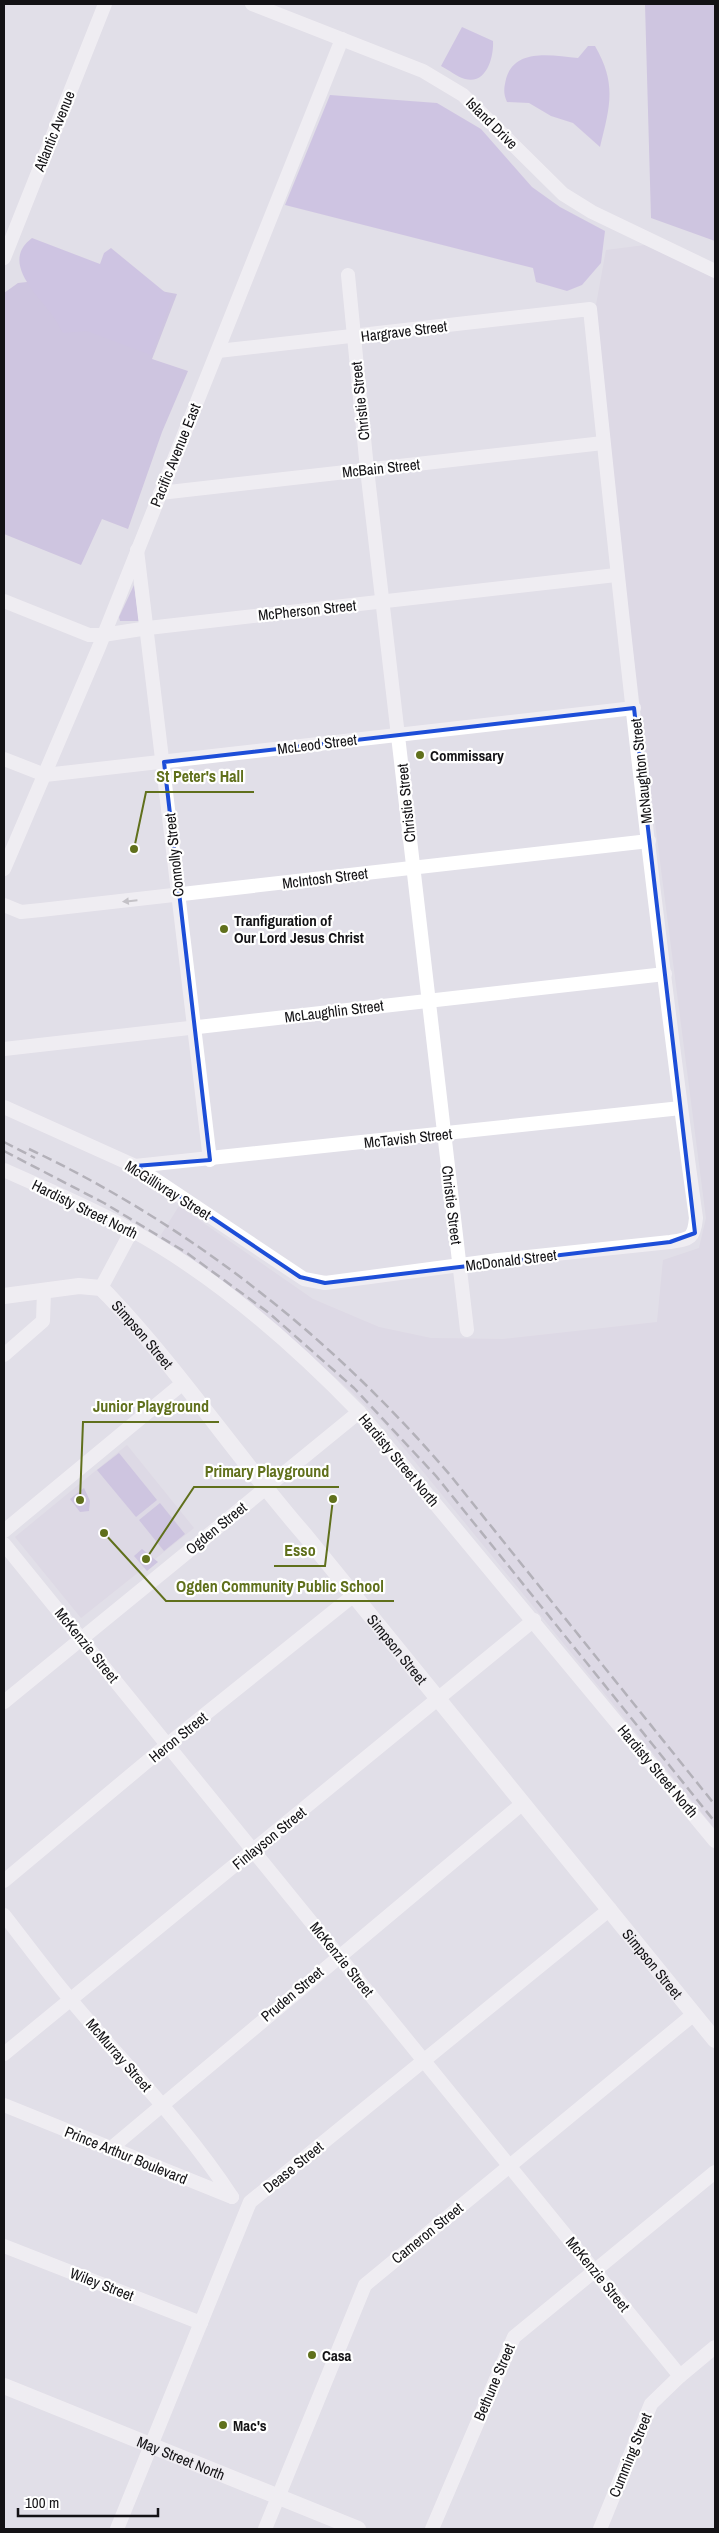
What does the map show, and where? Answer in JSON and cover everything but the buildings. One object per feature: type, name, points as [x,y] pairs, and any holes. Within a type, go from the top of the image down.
[{"type":"main road","name":"Simpson Street","points":[[4,1296],[79,1286],[101,1288],[123,1311],[183,1383],[265,1489],[354,1595],[715,2040]]},
{"type":"main road","name":"May Street North","points":[[4,2386],[358,2529]]},
{"type":"street","name":"Atlantic Avenue","points":[[4,258],[105,4]]},
{"type":"street","name":"Island Drive","points":[[252,4],[423,71],[463,95],[563,194],[592,212],[715,271]]},
{"type":"street","name":"Pacific Avenue East","points":[[4,869],[103,635],[342,39]]},
{"type":"street","name":"Christie Street","points":[[348,275],[353,337],[467,1330]]},
{"type":"street","name":"Hargrave Street","points":[[218,352],[590,309]]},
{"type":"street","name":"McNaughton Street","points":[[590,309],[616,575],[696,1218],[695,1233]]},
{"type":"street","name":"McBain Street","points":[[160,493],[603,443]]},
{"type":"street","name":"Connolly Street","points":[[137,550],[148,628],[210,1160]]},
{"type":"street","name":"McPherson Street","points":[[4,601],[89,634],[103,635],[148,628],[616,575]]},
{"type":"street","name":"McLeod Street","points":[[4,759],[45,775],[634,708]]},
{"type":"street","name":"McIntosh Street","points":[[4,905],[21,912],[649,841]]},
{"type":"street","name":"McLaughlin Street","points":[[4,1049],[665,974]]},
{"type":"street","name":"McGillivray Street","points":[[4,1108],[135,1166],[304,1279],[325,1283]]},
{"type":"street","name":"McTavish Street","points":[[135,1166],[210,1160],[681,1108]]},
{"type":"street","name":"Hardisty Street North","points":[[4,1170],[132,1230],[182,1262],[247,1310],[329,1381],[359,1412],[534,1620],[715,1841]]},
{"type":"street","points":[[101,1288],[132,1230]]},
{"type":"street","name":"McDonald Street","points":[[325,1283],[670,1242],[690,1238],[695,1233]]},
{"type":"street","points":[[4,1356],[44,1321],[44,1291]]},
{"type":"street","points":[[4,1531],[183,1383]]},
{"type":"street","name":"Ogden Street","points":[[4,1702],[359,1412]]},
{"type":"street","name":"McKenzie Street","points":[[4,1544],[680,2376]]},
{"type":"street","name":"Heron Street","points":[[4,1881],[168,1744],[354,1595]]},
{"type":"street","name":"Finlayson Street","points":[[4,2054],[534,1620]]},
{"type":"street","name":"Pruden Street","points":[[110,2148],[523,1803]]},
{"type":"street","name":"Dease Street","points":[[117,2529],[250,2202],[610,1909]]},
{"type":"street","name":"McMurray Street","points":[[4,1915],[70,1999],[162,2104],[209,2162],[232,2197]]},
{"type":"street","name":"Cameron Street","points":[[266,2529],[364,2285],[694,2014]]},
{"type":"street","name":"Prince Arthur Boulevard","points":[[4,2105],[232,2197],[250,2202]]},
{"type":"street","name":"Bethune Street","points":[[432,2529],[514,2337],[715,2172]]},
{"type":"street","name":"Wiley Street","points":[[4,2246],[201,2323]]},
{"type":"street","name":"Cumming Street","points":[[600,2529],[651,2404],[680,2376],[715,2347]]},
{"type":"highlighted area","points":[[634,708],[695,1233],[670,1242],[325,1283],[300,1277],[135,1166],[210,1160],[164,762]]},
{"type":"shaded area","points":[[645,4],[715,4],[715,241],[651,218]]},
{"type":"shaded area","points":[[462,27],[493,41],[488,68],[479,78],[473,80],[462,78],[441,66]]},
{"type":"shaded area","points":[[588,46],[595,46],[602,60],[609,84],[609,107],[600,147],[573,123],[551,116],[529,103],[507,102],[504,93],[506,79],[511,69],[518,62],[526,58],[547,55],[578,58]]},
{"type":"shaded area","points":[[330,95],[437,103],[481,129],[532,187],[560,207],[605,231],[601,263],[582,285],[567,291],[536,282],[533,268],[285,205]]},
{"type":"shaded area","points":[[32,238],[100,264],[104,253],[111,248],[172,298],[151,355],[87,331],[63,333],[24,278],[20,267],[23,247]]},
{"type":"shaded area","points":[[645,245],[715,277],[715,1829],[385,1425],[347,1388],[279,1328],[159,1238],[179,1206],[313,1299],[379,1327],[431,1338],[503,1339],[657,1322],[663,1260],[699,1248],[706,1218],[623,574],[596,305],[606,250]]},
{"type":"shaded area","points":[[54,279],[134,286],[177,294],[152,359],[188,371],[162,432],[128,529],[102,519],[81,565],[4,534],[4,293],[18,283]]},
{"type":"shaded area","points":[[134,585],[139,621],[120,621],[119,617]]},
{"type":"shaded area","points":[[127,1445],[194,1528],[81,1618],[15,1537]]},
{"type":"shaded area","points":[[119,1453],[157,1500],[136,1517],[97,1470]]},
{"type":"shaded area","points":[[84,1488],[90,1501],[89,1511],[80,1512],[70,1499]]},
{"type":"shaded area","points":[[160,1503],[185,1534],[164,1551],[139,1520]]},
{"type":"shaded area","points":[[142,1549],[158,1562],[147,1571],[134,1556]]},
{"type":"railway","points":[[4,1142],[35,1158]]},
{"type":"railway","points":[[29,1149],[147,1213],[203,1250],[309,1332],[358,1378],[405,1425],[450,1475],[715,1805]]},
{"type":"railway","points":[[4,1151],[104,1203],[187,1253],[269,1313],[354,1388],[436,1476],[715,1822]]},
{"type":"place","name":"Commissary","points":[[420,755]]},
{"type":"place","name":"St Peter's Hall","points":[[134,849]]},
{"type":"place","name":"Tranfiguration of Our Lord Jesus Christ","points":[[224,929]]},
{"type":"place","name":"Esso","points":[[333,1499]]},
{"type":"place","name":"Junior Playground","points":[[80,1500]]},
{"type":"place","name":"Ogden Community Public School","points":[[104,1533]]},
{"type":"place","name":"Primary Playground","points":[[146,1559]]},
{"type":"place","name":"Casa","points":[[312,2355]]},
{"type":"place","name":"Mac's","points":[[223,2425]]}]
